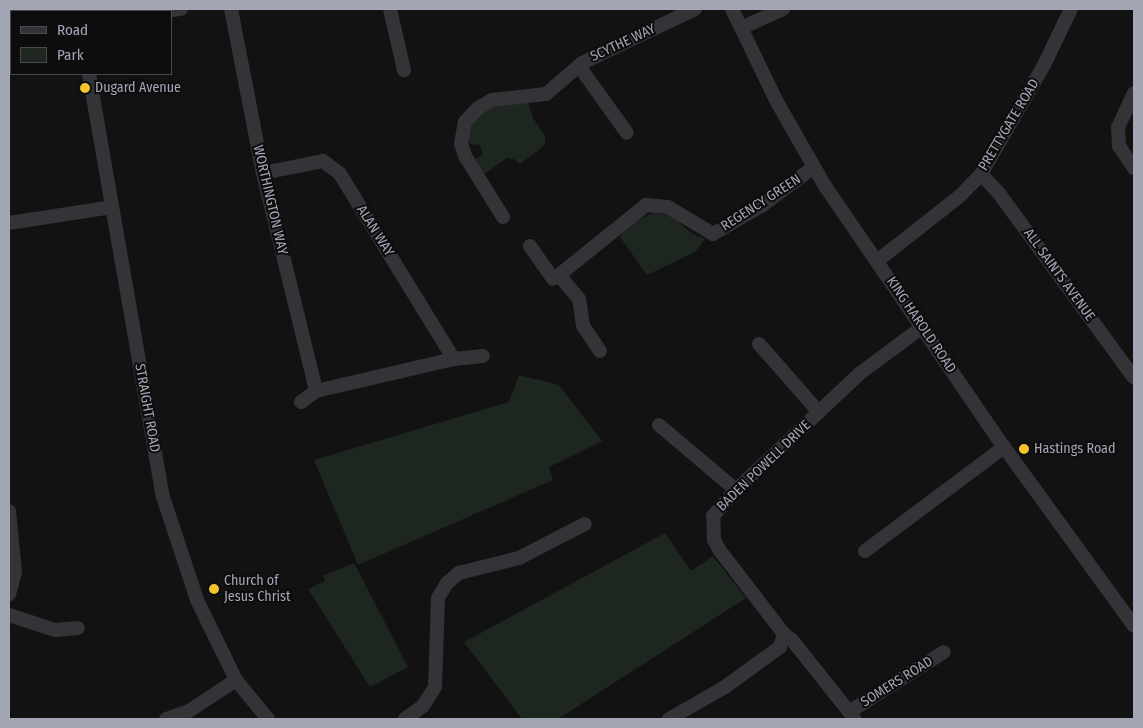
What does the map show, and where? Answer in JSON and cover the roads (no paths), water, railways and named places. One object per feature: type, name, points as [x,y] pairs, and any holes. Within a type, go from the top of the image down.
[{"type":"street","name":"WORTHINGTON WAY","points":[[231,9],[262,173],[316,391]]},
{"type":"street","points":[[390,9],[404,70]]},
{"type":"street","name":"SCYTHE WAY","points":[[503,217],[465,156],[461,134],[465,122],[478,108],[492,100],[546,94],[578,66],[695,9]]},
{"type":"street","name":"KING HAROLD ROAD","points":[[732,9],[777,102],[814,168],[921,328],[1004,447],[1134,626]]},
{"type":"street","points":[[741,28],[783,9]]},
{"type":"street","name":"PRETTYGATE ROAD","points":[[877,260],[960,196],[980,174],[1044,65],[1071,9]]},
{"type":"street","name":"SCYTHE WAY","points":[[578,66],[627,133]]},
{"type":"street","name":"STRAIGHT ROAD","points":[[89,75],[163,497],[197,600],[236,680],[268,719]]},
{"type":"street","points":[[1134,93],[1118,128],[1120,146],[1134,168]]},
{"type":"street","name":"ALAN WAY","points":[[262,173],[323,161],[340,174],[454,359]]},
{"type":"street","name":"REGENCY GREEN","points":[[553,279],[646,206],[668,207],[713,234],[760,206],[814,168]]},
{"type":"street","name":"ALL SAINTS AVENUE","points":[[980,174],[998,192],[1134,378]]},
{"type":"street","points":[[9,223],[112,207]]},
{"type":"street","points":[[530,246],[553,279],[579,299],[583,326],[600,351]]},
{"type":"street","name":"BADEN POWELL DRIVE","points":[[852,716],[792,640],[784,634],[714,540],[713,516],[736,490],[859,374],[921,328]]},
{"type":"street","points":[[759,344],[819,412]]},
{"type":"street","points":[[301,402],[316,391],[454,359],[483,356]]},
{"type":"street","points":[[659,425],[736,490]]},
{"type":"street","points":[[865,550],[1004,447]]},
{"type":"street","points":[[9,511],[15,572],[9,594]]},
{"type":"street","points":[[405,719],[423,706],[435,687],[438,598],[447,583],[459,573],[519,558],[585,524]]},
{"type":"street","points":[[9,615],[55,630],[78,628]]},
{"type":"street","points":[[669,719],[689,714],[780,647],[784,634]]},
{"type":"street","name":"SOMERS ROAD","points":[[852,716],[944,652]]},
{"type":"street","points":[[166,719],[189,711],[236,680]]},
{"type":"place","name":"Dugard Avenue","points":[[85,88]]},
{"type":"place","name":"Hastings Road","points":[[1024,449]]},
{"type":"place","name":"Church of Jesus Christ","points":[[214,589]]}]
